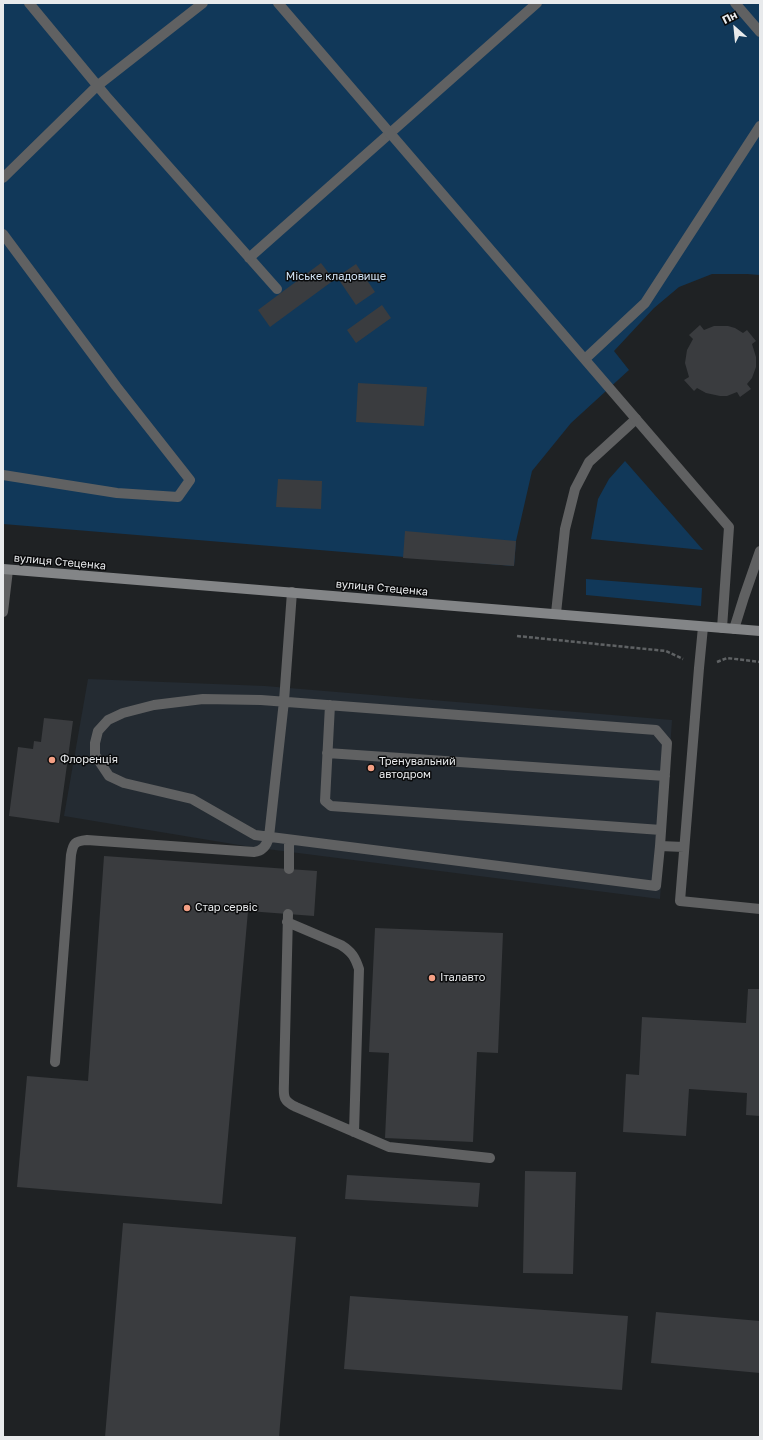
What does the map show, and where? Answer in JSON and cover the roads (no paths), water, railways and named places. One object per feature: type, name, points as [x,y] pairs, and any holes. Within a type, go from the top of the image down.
[{"type":"main road","name":"вулиця Стеценка","points":[[6,569],[556,613],[760,631]]},
{"type":"street","points":[[29,3],[97,86],[277,289]]},
{"type":"street","points":[[3,178],[97,86],[203,3]]},
{"type":"street","points":[[278,3],[729,527],[722,628]]},
{"type":"street","points":[[249,258],[537,3]]},
{"type":"street","points":[[735,3],[760,32]]},
{"type":"street","points":[[585,359],[645,303],[760,126]]},
{"type":"street","points":[[3,234],[116,386],[190,480],[178,497],[117,493],[3,475]]},
{"type":"street","points":[[556,613],[565,529],[576,489],[589,462],[636,419]]},
{"type":"street","points":[[734,629],[760,551]]},
{"type":"street","points":[[3,612],[6,569]]},
{"type":"street","points":[[55,1062],[71,863],[74,845],[78,841],[87,840],[254,852],[259,851],[267,845],[284,701],[292,592]]},
{"type":"street","points":[[703,626],[680,901],[760,909]]},
{"type":"street","points":[[203,699],[284,701],[330,705],[656,730],[667,743],[656,886],[255,835],[192,799],[124,783],[109,776],[95,755],[95,743],[98,731],[108,720],[123,713],[154,705],[203,699]]},
{"type":"street","points":[[330,705],[325,801],[331,806],[661,830]]},
{"type":"street","points":[[327,753],[665,776]]},
{"type":"street","points":[[289,840],[289,869]]},
{"type":"street","points":[[660,846],[684,847]]},
{"type":"street","points":[[354,1132],[359,970],[356,959],[349,950],[341,944],[288,918],[284,1080],[285,1100],[292,1105],[354,1132],[389,1147],[490,1158]]},
{"type":"place","name":"Флоренція","points":[[52,760]]},
{"type":"place","name":"Тренувальний автодром","points":[[371,768]]},
{"type":"place","name":"Стар сервіс","points":[[187,908]]},
{"type":"place","name":"Італавто","points":[[432,978]]},
{"type":"park label","name":"Міське кладовище","points":[[336,277]]}]
